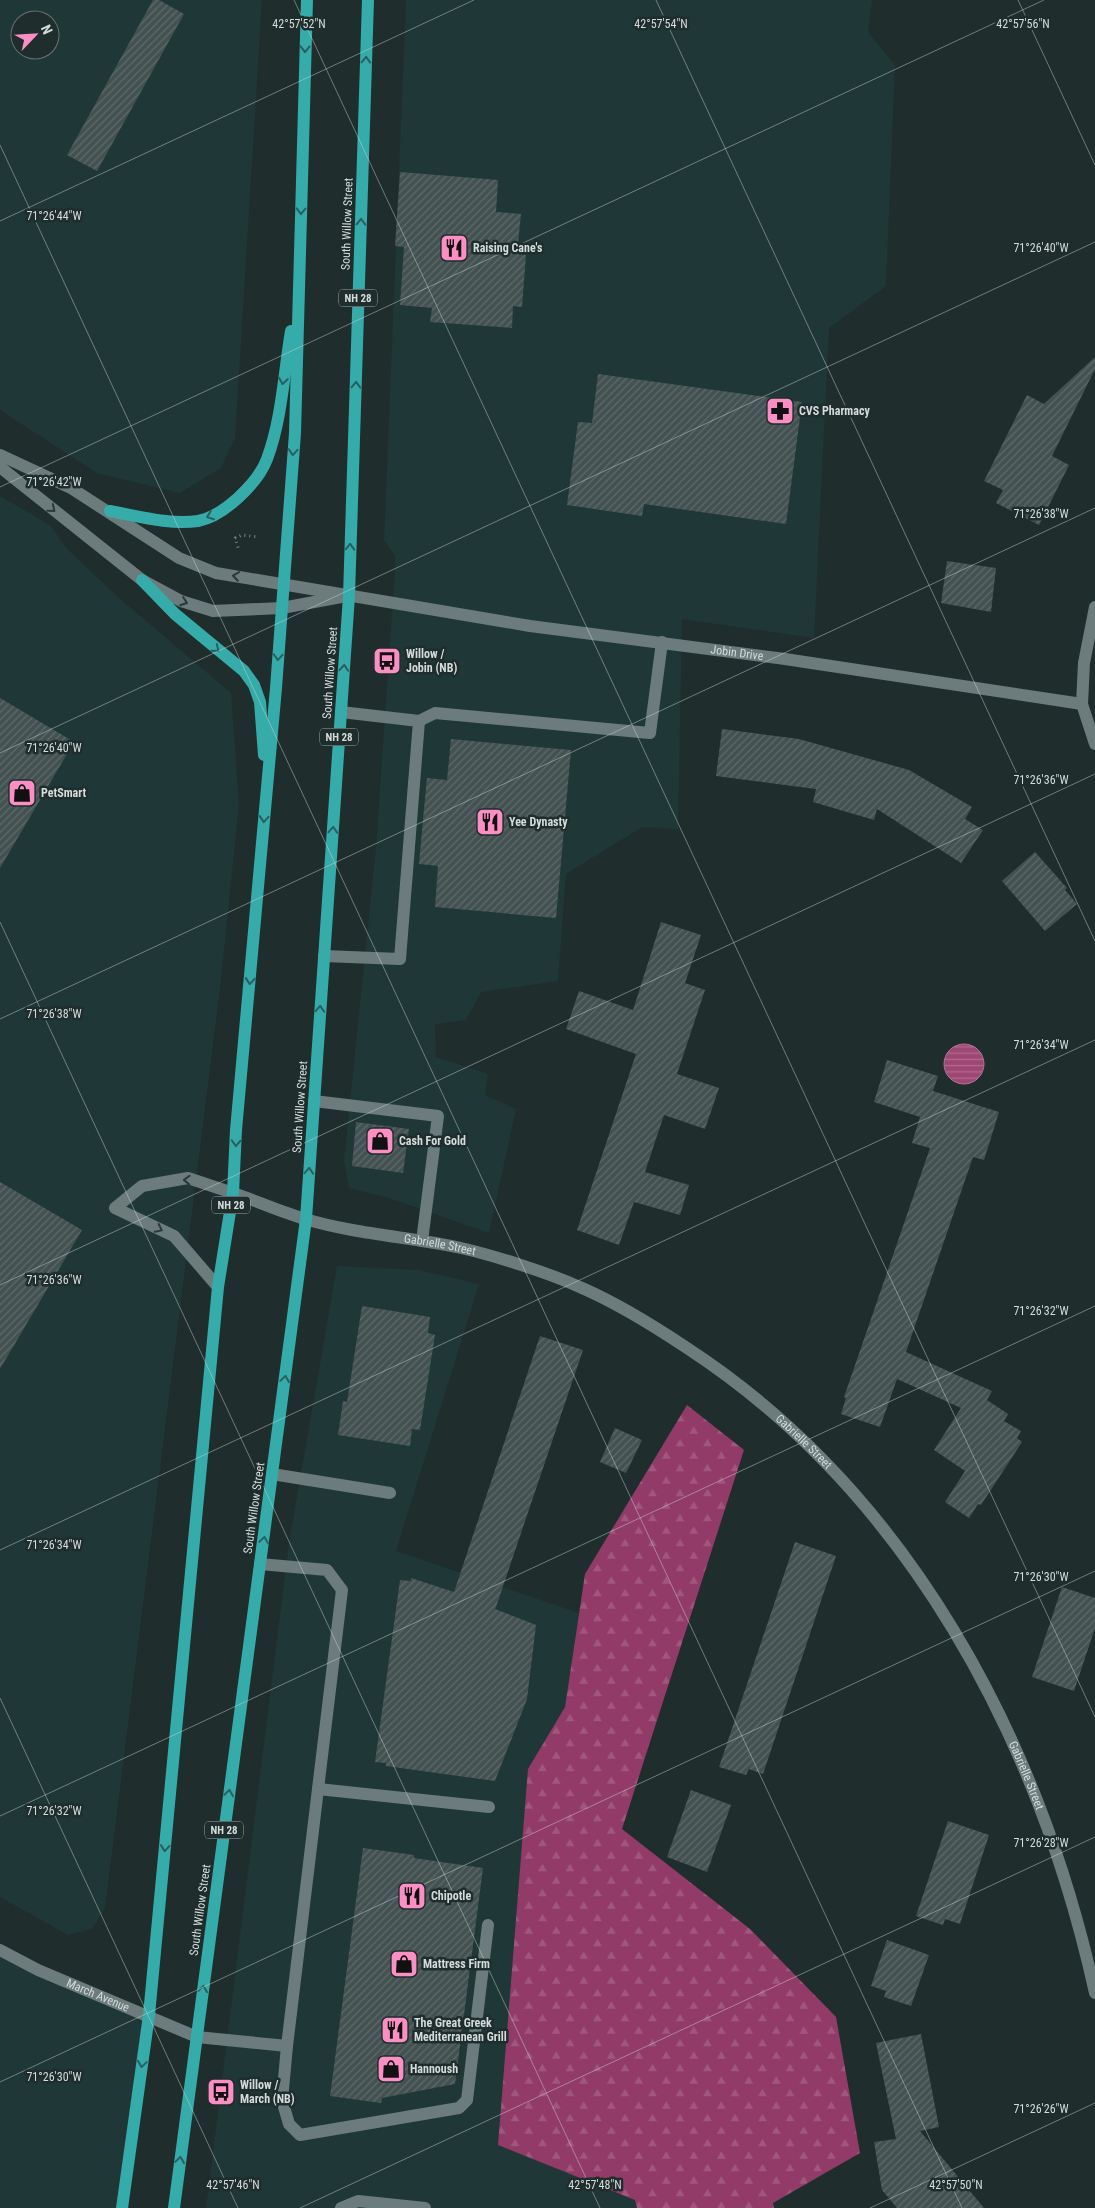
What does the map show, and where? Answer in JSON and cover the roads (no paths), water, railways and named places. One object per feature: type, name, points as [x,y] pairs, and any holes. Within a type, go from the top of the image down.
[{"type":"main road","name":"NH 28","points":[[122,2208],[149,2015],[218,1287],[233,1193],[236,1130],[282,608],[295,433],[306,0]]},
{"type":"main road","name":"South Willow Street","points":[[174,2208],[306,1220],[349,596],[368,0]]},
{"type":"main road","points":[[110,511],[155,519],[199,520],[218,513],[235,501],[250,485],[267,461],[275,433],[299,281]]},
{"type":"main road","points":[[142,580],[175,614],[244,670],[254,685],[260,702],[266,792]]},
{"type":"street","name":"Jobin Drive","points":[[0,455],[71,488],[188,562],[216,573],[530,626],[662,642],[1082,704]]},
{"type":"street","points":[[0,467],[142,580],[180,601],[213,611],[282,608],[349,596]]},
{"type":"street","points":[[1095,607],[1084,663],[1082,704],[1095,744]]},
{"type":"street","points":[[341,712],[419,721],[435,713],[650,732],[662,642]]},
{"type":"street","points":[[324,956],[400,960],[419,721]]},
{"type":"street","points":[[314,1100],[438,1116],[422,1241]]},
{"type":"street","name":"Gabrielle Street","points":[[218,1287],[174,1236],[115,1208],[142,1186],[188,1178],[306,1220],[464,1248],[582,1287],[655,1327],[725,1372],[774,1413],[846,1484],[899,1549],[946,1617],[988,1688],[1024,1764],[1054,1841],[1095,1993]]},
{"type":"street","points":[[272,1474],[390,1493]]},
{"type":"street","points":[[260,1564],[327,1570],[342,1590],[282,2100],[289,2124],[300,2135],[459,2108],[467,2100],[488,1925]]},
{"type":"street","points":[[318,1789],[489,1807]]},
{"type":"street","name":"March Avenue","points":[[0,1950],[38,1970],[149,2015],[197,2037],[287,2046]]},
{"type":"street","points":[[341,2208],[358,2201],[425,2208]]},
{"type":"place","name":"Raising Cane's","points":[[454,248]]},
{"type":"place","name":"CVS Pharmacy","points":[[780,411]]},
{"type":"place","name":"Willow / Jobin (NB)","points":[[387,661]]},
{"type":"place","name":"PetSmart","points":[[22,793]]},
{"type":"place","name":"Yee Dynasty","points":[[490,822]]},
{"type":"place","name":"Cash For Gold","points":[[380,1141]]},
{"type":"place","name":"Chipotle","points":[[412,1896]]},
{"type":"place","name":"Mattress Firm","points":[[404,1964]]},
{"type":"place","name":"The Great Greek Mediterranean Grill","points":[[395,2030]]},
{"type":"place","name":"Hannoush","points":[[391,2069]]},
{"type":"place","name":"Willow / March (NB)","points":[[221,2092]]}]
